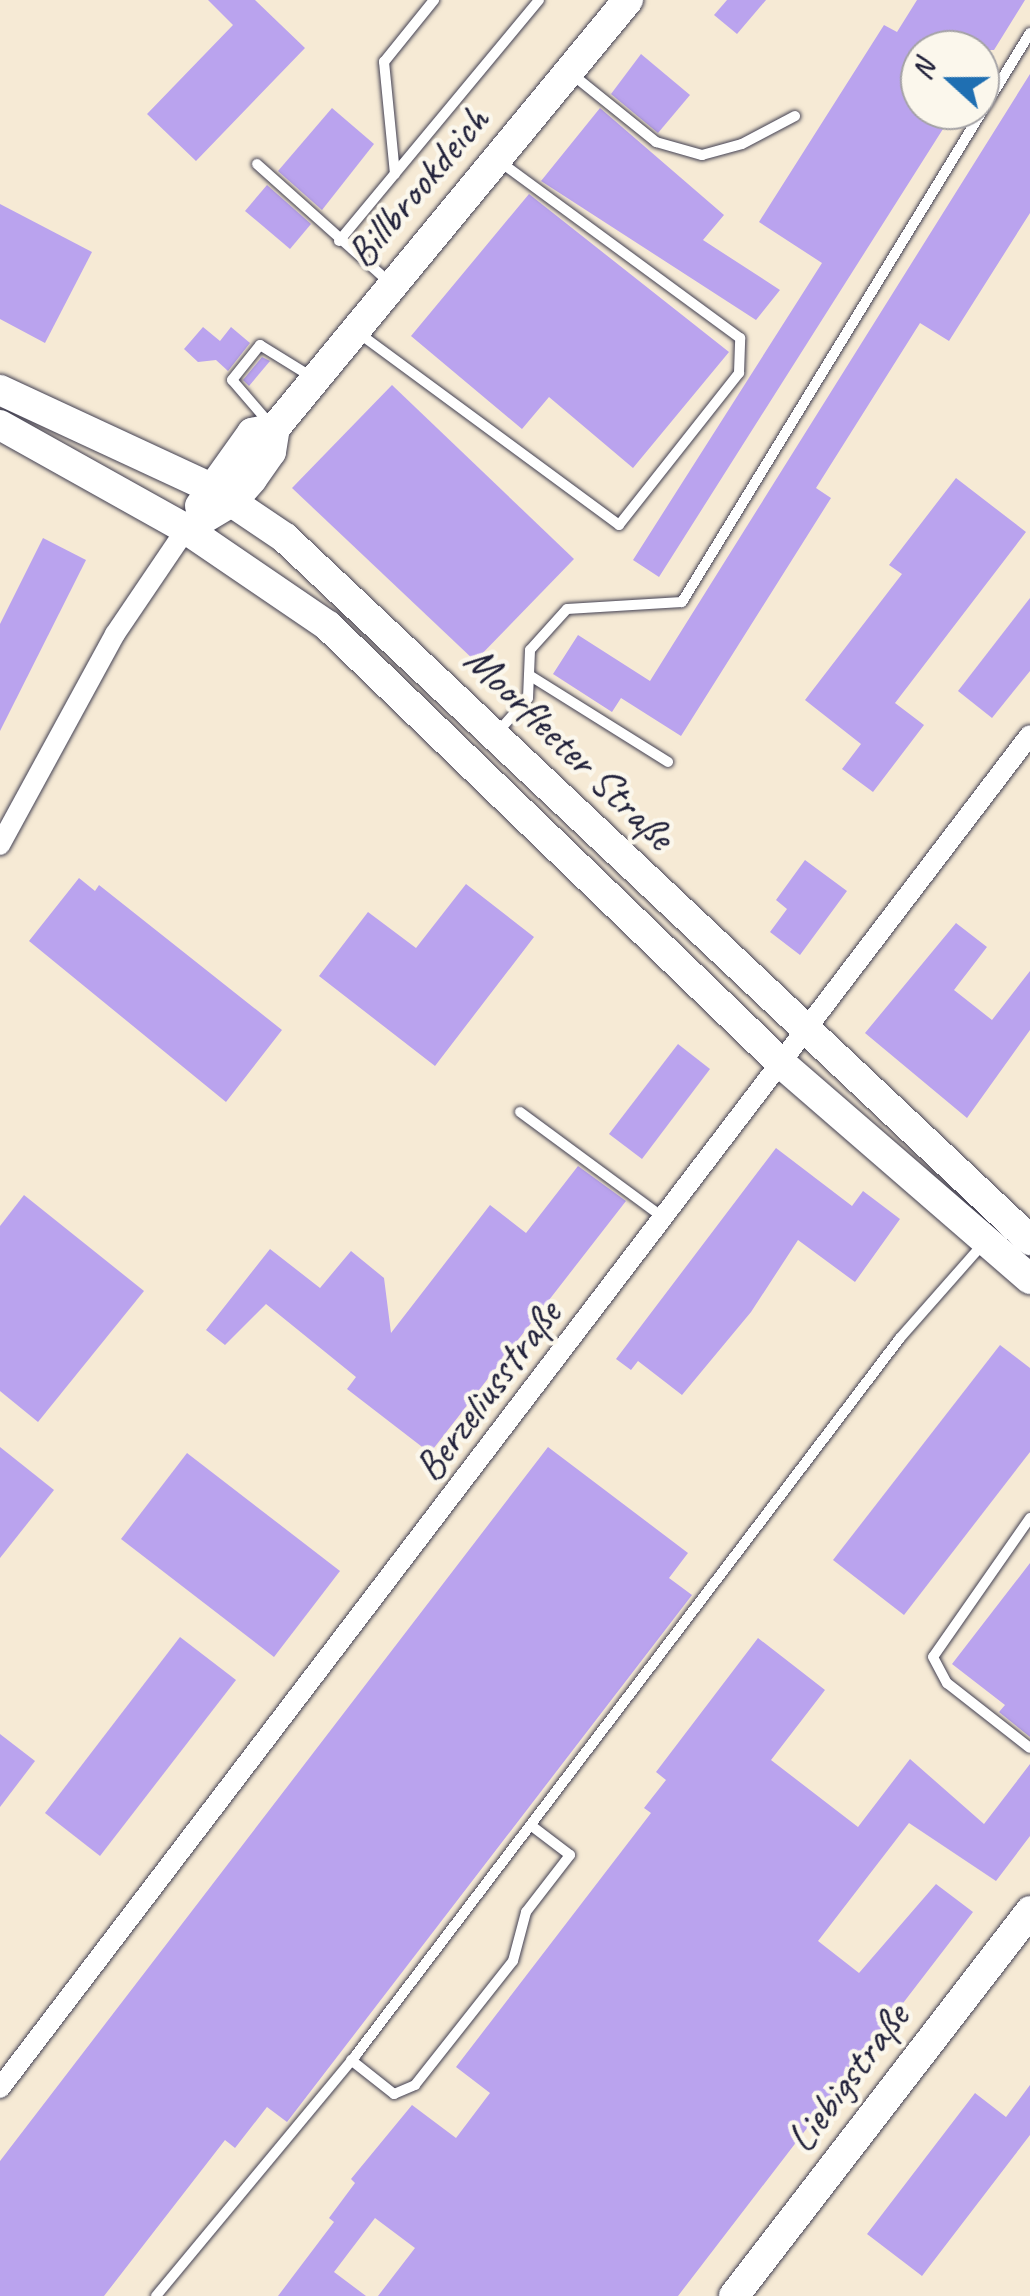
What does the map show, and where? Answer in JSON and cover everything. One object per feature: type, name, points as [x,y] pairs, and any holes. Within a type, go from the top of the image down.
[{"type":"main road","name":"Billbrookdeich","points":[[186,530],[222,494],[252,433],[274,428],[316,380],[628,0]]},
{"type":"main road","name":"Moorfleeter Straße","points":[[0,390],[222,494],[285,538],[664,898],[812,1028],[1007,1217],[1027,1260]]},
{"type":"main road","name":"Moorfleeter Straße","points":[[0,426],[186,530],[377,668],[784,1065],[986,1241],[1027,1260]]},
{"type":"main road","name":"Liebigstraße","points":[[734,2296],[1030,1911]]},
{"type":"street","name":"Billbrookdeich","points":[[0,846],[115,634],[186,530]]},
{"type":"street","name":"Berzeliusstraße","points":[[0,2088],[784,1065],[1030,735]]},
{"type":"lane","points":[[395,174],[384,62],[434,0]]},
{"type":"lane","points":[[339,241],[540,0]]},
{"type":"lane","points":[[495,734],[528,698],[530,650],[566,609],[682,602],[1030,33]]},
{"type":"lane","points":[[568,72],[656,142],[702,155],[742,144],[795,116]]},
{"type":"lane","points":[[355,330],[618,525],[739,372],[740,338],[496,158]]},
{"type":"lane","points":[[257,164],[339,241],[392,284]]},
{"type":"lane","points":[[274,428],[232,380],[260,345],[316,380]]},
{"type":"lane","points":[[529,675],[668,762]]},
{"type":"lane","points":[[520,1112],[666,1219]]},
{"type":"lane","points":[[156,2296],[351,2060],[889,1353],[1007,1217]]},
{"type":"lane","points":[[1030,1518],[932,1657],[947,1683],[1030,1748]]},
{"type":"lane","points":[[351,2060],[394,2094],[415,2085],[513,1960],[526,1912],[570,1855],[532,1826]]},
{"type":"building","points":[[208,0],[255,0],[305,48],[196,161],[147,114],[233,25]]},
{"type":"building","points":[[727,0],[766,0],[737,34],[714,15]]},
{"type":"building","points":[[917,0],[1025,0],[1000,40],[1000,30],[900,30],[900,130],[942,130],[659,577],[633,560],[822,263],[759,222],[884,25],[897,32]]},
{"type":"building","points":[[641,54],[690,95],[658,133],[611,94]]},
{"type":"building","points":[[1030,74],[1030,213],[949,341],[920,323],[816,488],[831,498],[681,736],[621,698],[612,712],[553,674],[578,635],[650,681],[995,130],[1000,130],[1000,122]]},
{"type":"building","points":[[332,108],[374,144],[322,210],[278,171]]},
{"type":"building","points":[[600,108],[724,215],[703,240],[780,290],[756,320],[541,181]]},
{"type":"building","points":[[267,185],[311,224],[290,249],[245,211]]},
{"type":"building","points":[[529,194],[729,352],[633,468],[549,397],[522,429],[411,336]]},
{"type":"building","points":[[0,204],[92,252],[45,343],[0,319]]},
{"type":"building","points":[[203,327],[220,341],[231,327],[250,343],[228,371],[216,360],[198,362],[184,349]]},
{"type":"building","points":[[262,357],[270,361],[249,386],[243,380]]},
{"type":"building","points":[[392,385],[574,559],[475,661],[292,488]]},
{"type":"building","points":[[956,478],[1026,532],[895,703],[924,725],[873,792],[842,769],[861,744],[805,700],[902,574],[889,565]]},
{"type":"building","points":[[43,538],[86,560],[0,731],[0,624]]},
{"type":"building","points":[[1030,598],[1030,671],[992,718],[958,691]]},
{"type":"building","points":[[805,860],[847,891],[800,955],[770,932],[787,909],[776,900]]},
{"type":"building","points":[[79,878],[95,891],[99,885],[282,1030],[226,1102],[29,941]]},
{"type":"building","points":[[466,884],[534,937],[435,1066],[319,976],[368,912],[416,948]]},
{"type":"building","points":[[956,923],[987,947],[954,990],[992,1020],[1030,971],[1030,1030],[967,1118],[865,1033]]},
{"type":"building","points":[[678,1044],[710,1069],[642,1159],[609,1134]]},
{"type":"building","points":[[776,1148],[852,1206],[863,1191],[900,1219],[855,1282],[798,1240],[751,1312],[682,1395],[638,1361],[631,1370],[616,1359]]},
{"type":"building","points":[[578,1166],[626,1201],[430,1453],[347,1389],[356,1377],[266,1304],[225,1345],[206,1330],[270,1249],[320,1288],[351,1251],[384,1278],[391,1333],[490,1205],[526,1233]]},
{"type":"building","points":[[24,1195],[144,1291],[38,1422],[0,1391],[0,1226]]},
{"type":"building","points":[[1000,1345],[1030,1368],[1030,1452],[904,1615],[833,1560]]},
{"type":"building","points":[[0,1447],[54,1490],[0,1558]]},
{"type":"building","points":[[548,1447],[688,1553],[669,1578],[692,1595],[287,2122],[267,2107],[235,2148],[225,2140],[104,2296],[0,2296],[0,2161]]},
{"type":"building","points":[[187,1453],[340,1571],[274,1657],[121,1539]]},
{"type":"building","points":[[1030,1563],[1030,1737],[999,1712],[1005,1705],[952,1664]]},
{"type":"building","points":[[180,1637],[236,1680],[100,1856],[45,1813]]},
{"type":"building","points":[[758,1638],[825,1690],[771,1760],[858,1827],[910,1759],[984,1824],[1030,1764],[1030,1836],[996,1881],[909,1823],[818,1941],[859,1973],[936,1884],[973,1912],[678,2296],[378,2296],[415,2248],[375,2218],[334,2272],[366,2296],[278,2296],[334,2222],[329,2218],[355,2183],[351,2179],[412,2105],[456,2138],[490,2093],[456,2067],[651,1813],[644,1808],[666,1780],[656,1772]]},
{"type":"building","points":[[0,1734],[35,1761],[0,1807]]},
{"type":"building","points":[[1030,2085],[1030,2135],[922,2276],[867,2234],[975,2093],[1006,2117]]}]
